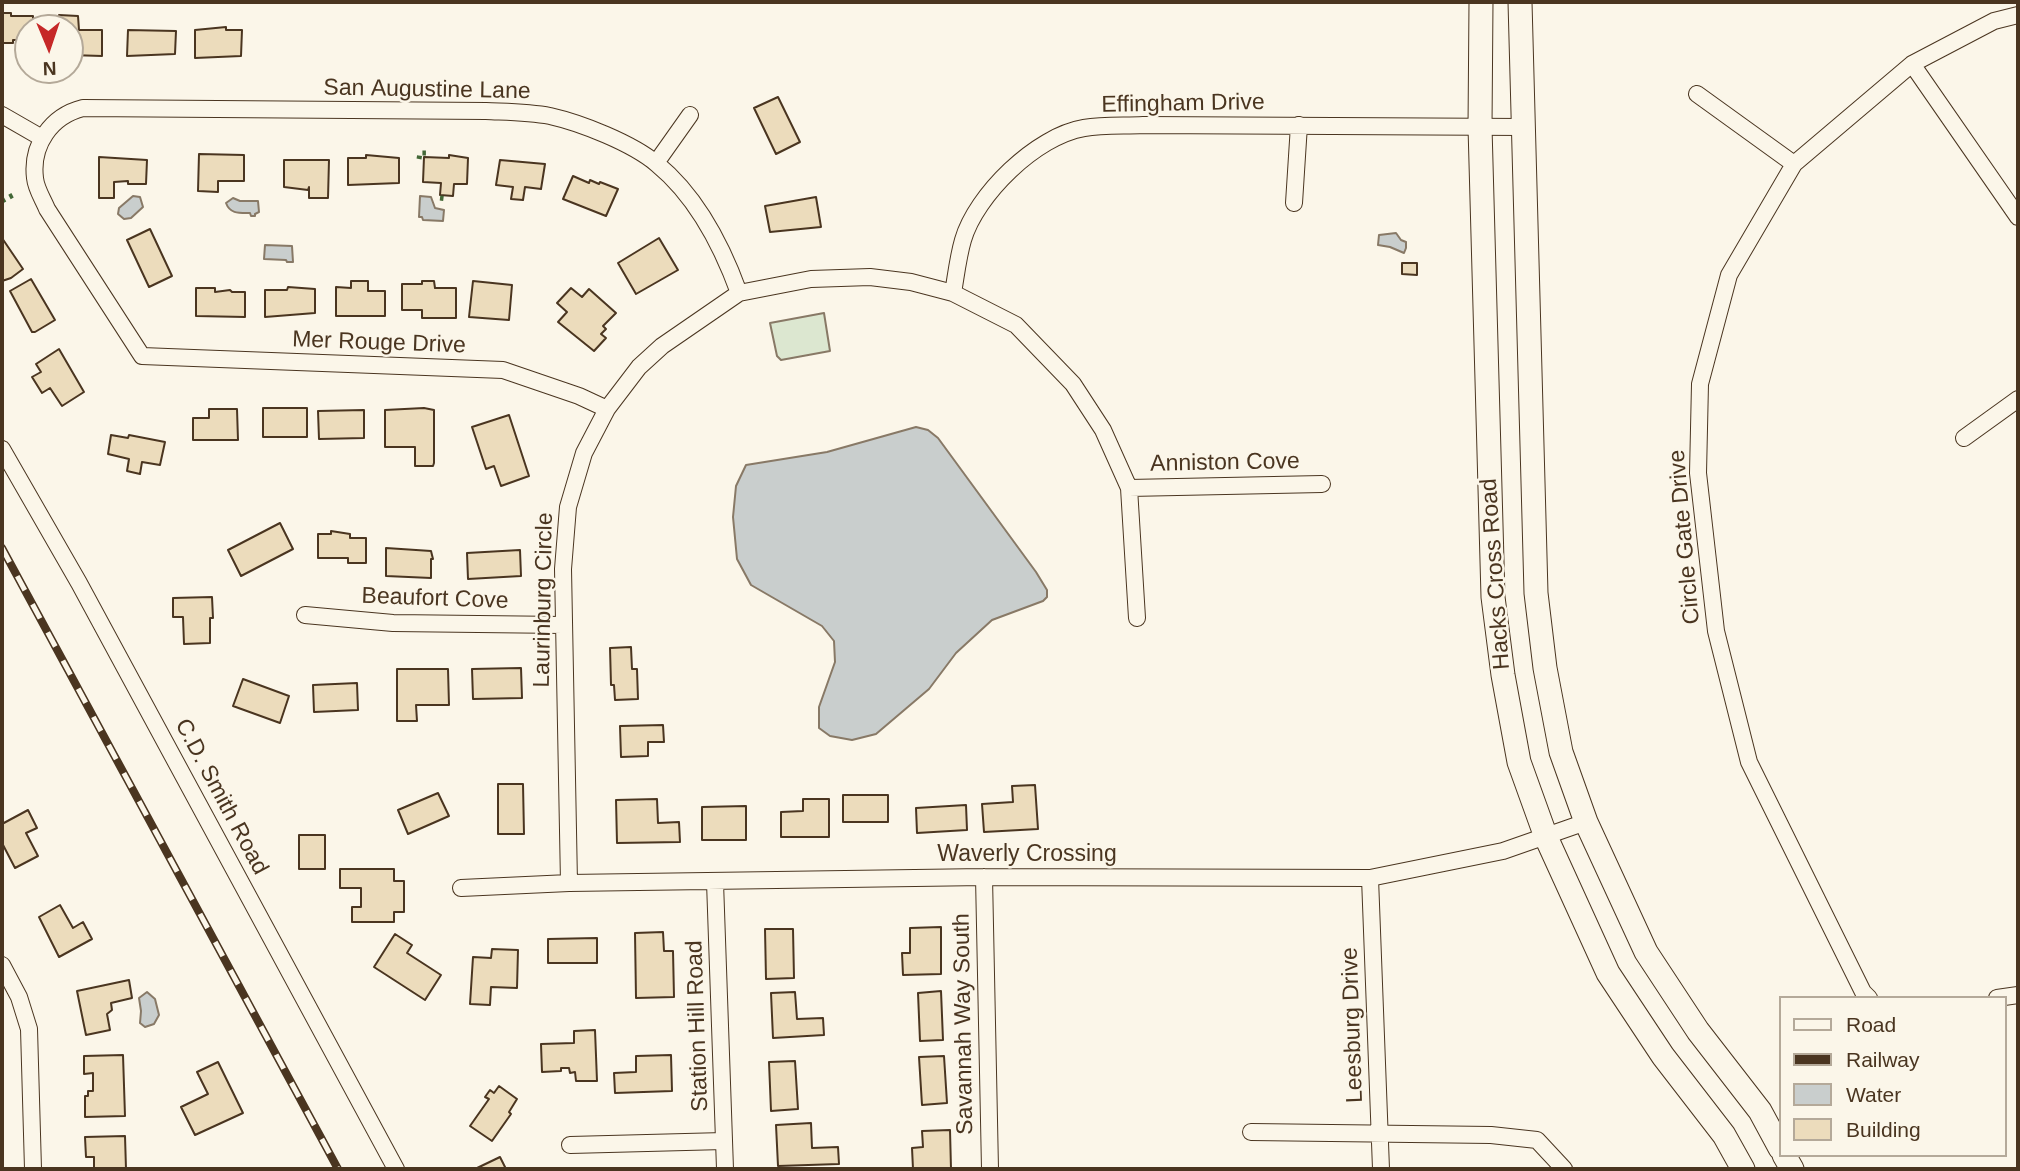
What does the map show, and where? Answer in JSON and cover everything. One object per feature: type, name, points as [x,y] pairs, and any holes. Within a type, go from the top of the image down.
[{"type":"main road","name":"Hacks Cross Road","points":[[1481,2],[1480,127],[1493,597],[1503,675],[1519,762],[1546,837],[1608,973],[1663,1056],[1724,1135],[1743,1169]]},
{"type":"main road","name":"Hacks Cross Road","points":[[1520,2],[1536,593],[1545,668],[1561,752],[1586,822],[1646,952],[1698,1031],[1760,1111],[1778,1144]]},
{"type":"street","name":"Circle Gate Drive","points":[[1868,996],[1863,992],[1749,762],[1716,631],[1698,473],[1700,384],[1729,275],[1794,164],[1912,64],[1994,21],[2018,15]]},
{"type":"street","points":[[1912,64],[2018,217]]},
{"type":"street","points":[[1697,94],[1794,164]]},
{"type":"street","name":"San Augustine Lane","points":[[42,138],[61,116],[83,108],[486,111],[550,116],[622,143],[656,163],[688,198],[725,255],[739,293]]},
{"type":"street","points":[[2,115],[42,138]]},
{"type":"street","points":[[656,163],[690,115]]},
{"type":"street","name":"Effingham Drive","points":[[953,293],[963,239],[981,201],[1018,164],[1045,143],[1082,128],[1143,125],[1523,127]]},
{"type":"street","points":[[1294,203],[1299,125]]},
{"type":"street","name":"Mer Rouge Drive","points":[[42,138],[35,164],[38,190],[47,209],[142,356],[503,370],[607,408]]},
{"type":"street","name":"Laurinburg Circle","points":[[569,883],[563,625],[563,556],[568,507],[584,453],[607,408],[639,367],[662,345],[739,293],[811,279],[870,276],[911,282],[953,293],[1016,326],[1050,358],[1091,409],[1129,488],[1137,618]]},
{"type":"street","points":[[1964,438],[2018,398]]},
{"type":"street","name":"C.D. Smith Road","points":[[2,449],[86,595],[396,1169]]},
{"type":"street","name":"Anniston Cove","points":[[1129,488],[1322,484]]},
{"type":"street","name":"Beaufort Cove","points":[[305,615],[393,623],[563,625]]},
{"type":"street","name":"Waverly Crossing","points":[[461,888],[569,883],[984,877],[1370,878],[1503,851],[1586,822]]},
{"type":"street","name":"Savannah Way South","points":[[984,877],[990,1169]]},
{"type":"street","name":"Leesburg Drive","points":[[1370,878],[1381,1169]]},
{"type":"street","name":"Station Hill Road","points":[[715,882],[725,1169]]},
{"type":"street","points":[[2,965],[19,997],[29,1029],[33,1169]]},
{"type":"street","points":[[1251,1132],[1492,1135],[1537,1140],[1564,1169]]},
{"type":"street","points":[[570,1145],[724,1141]]},
{"type":"green space","points":[[824,313],[830,351],[781,360],[777,356],[770,323]]},
{"type":"water","points":[[133,196],[140,197],[143,207],[131,218],[124,219],[118,214],[119,208]]},
{"type":"water","points":[[420,196],[431,197],[435,208],[444,210],[443,221],[423,220],[419,217]]},
{"type":"water","points":[[233,198],[240,201],[258,201],[259,212],[251,216],[250,213],[232,211],[226,203]]},
{"type":"water","points":[[1396,233],[1406,242],[1404,253],[1378,245],[1379,235]]},
{"type":"water","points":[[265,245],[292,246],[293,262],[264,259]]},
{"type":"water","points":[[916,427],[928,430],[938,438],[1036,572],[1047,590],[1047,597],[1043,601],[992,620],[956,653],[929,689],[876,734],[852,740],[830,736],[819,728],[819,707],[835,662],[834,641],[822,626],[751,585],[737,559],[733,517],[736,486],[746,465],[827,452]]},
{"type":"water","points":[[147,992],[155,999],[159,1015],[154,1024],[145,1027],[140,1023],[139,998]]},
{"type":"building","points":[[2,13],[11,13],[11,16],[14,16],[14,40],[13,43],[2,43]]},
{"type":"building","points":[[226,27],[226,30],[242,30],[241,56],[195,58],[195,30]]},
{"type":"building","points":[[84,30],[102,30],[102,56],[84,55]]},
{"type":"building","points":[[128,30],[176,31],[175,54],[127,56]]},
{"type":"building","points":[[778,97],[800,142],[776,154],[754,108]]},
{"type":"building","points":[[199,154],[244,155],[244,181],[218,181],[218,192],[198,191]]},
{"type":"building","points":[[366,155],[399,158],[399,183],[348,185],[348,158],[366,158]]},
{"type":"building","points":[[449,155],[468,158],[467,184],[454,184],[453,196],[440,195],[441,183],[423,182],[424,157],[449,158]]},
{"type":"building","points":[[99,157],[147,160],[146,184],[114,182],[114,198],[99,198]]},
{"type":"building","points":[[284,160],[329,160],[328,198],[309,198],[309,187],[308,190],[284,187]]},
{"type":"building","points":[[500,160],[545,164],[541,189],[525,187],[523,200],[511,199],[513,187],[496,185]]},
{"type":"building","points":[[573,176],[589,183],[590,180],[599,184],[600,182],[618,189],[606,216],[563,199]]},
{"type":"building","points":[[816,197],[821,227],[770,232],[765,206]]},
{"type":"building","points":[[150,229],[172,276],[149,287],[127,240]]},
{"type":"building","points":[[2,238],[23,269],[2,281]]},
{"type":"building","points":[[659,238],[678,270],[636,294],[618,263]]},
{"type":"building","points":[[1402,263],[1417,263],[1417,275],[1402,274]]},
{"type":"building","points":[[31,279],[55,320],[35,332],[32,332],[10,291]]},
{"type":"building","points":[[351,281],[368,281],[368,291],[385,291],[385,316],[336,316],[336,287],[351,288]]},
{"type":"building","points":[[422,281],[434,281],[435,288],[456,288],[456,318],[422,318],[422,310],[402,310],[402,284],[422,284]]},
{"type":"building","points":[[473,281],[512,285],[509,320],[469,317]]},
{"type":"building","points":[[288,287],[315,289],[315,313],[265,317],[265,290],[287,290]]},
{"type":"building","points":[[196,288],[215,288],[215,292],[245,292],[245,317],[196,316]]},
{"type":"building","points":[[571,288],[582,297],[589,289],[616,313],[603,326],[606,329],[601,334],[606,338],[594,351],[558,322],[567,312],[557,303]]},
{"type":"building","points":[[59,349],[84,392],[62,406],[50,388],[42,393],[32,377],[41,372],[36,364]]},
{"type":"building","points":[[263,408],[307,408],[307,437],[263,437]]},
{"type":"building","points":[[209,409],[237,409],[238,440],[193,440],[193,418],[209,418]]},
{"type":"building","points":[[364,410],[364,438],[319,439],[318,411]]},
{"type":"building","points":[[385,410],[434,410],[434,463],[433,466],[415,466],[415,447],[385,447]]},
{"type":"building","points":[[509,415],[529,476],[501,486],[494,466],[486,469],[472,427]]},
{"type":"building","points":[[111,435],[128,438],[129,435],[165,442],[160,465],[142,462],[140,474],[127,471],[129,459],[108,454]]},
{"type":"building","points":[[280,523],[293,549],[241,576],[228,550]]},
{"type":"building","points":[[331,531],[350,534],[350,538],[366,538],[366,563],[348,563],[348,558],[318,558],[318,534],[331,534]]},
{"type":"building","points":[[386,548],[431,551],[431,578],[386,576]]},
{"type":"building","points":[[520,550],[521,576],[468,579],[467,553]]},
{"type":"building","points":[[212,597],[210,643],[184,644],[183,617],[173,617],[173,598]]},
{"type":"building","points":[[631,647],[632,669],[637,669],[638,699],[615,700],[614,685],[611,685],[610,648]]},
{"type":"building","points":[[521,668],[522,698],[473,699],[472,669]]},
{"type":"building","points":[[397,669],[448,669],[449,705],[416,705],[417,721],[397,721]]},
{"type":"building","points":[[243,679],[289,696],[280,723],[233,706]]},
{"type":"building","points":[[357,683],[358,710],[314,712],[313,685]]},
{"type":"building","points":[[663,725],[664,742],[648,742],[648,756],[621,757],[620,726]]},
{"type":"building","points":[[498,784],[523,784],[524,834],[498,834]]},
{"type":"building","points":[[1035,785],[1038,829],[984,832],[982,804],[1013,802],[1012,786]]},
{"type":"building","points":[[438,793],[449,816],[408,834],[398,810]]},
{"type":"building","points":[[843,795],[888,795],[888,822],[843,822]]},
{"type":"building","points":[[657,799],[658,823],[679,822],[680,842],[617,843],[616,800]]},
{"type":"building","points":[[803,799],[829,799],[829,837],[781,837],[781,812],[803,811]]},
{"type":"building","points":[[966,805],[967,830],[917,833],[916,808]]},
{"type":"building","points":[[746,806],[746,840],[702,840],[702,807]]},
{"type":"building","points":[[28,810],[37,828],[26,833],[38,856],[15,868],[2,843],[2,824]]},
{"type":"building","points":[[299,835],[325,835],[325,869],[299,869]]},
{"type":"building","points":[[340,869],[394,869],[394,881],[404,881],[404,912],[394,912],[394,922],[352,922],[352,907],[361,907],[361,888],[340,888]]},
{"type":"building","points":[[60,905],[73,928],[83,922],[92,939],[59,957],[39,917]]},
{"type":"building","points":[[941,927],[941,974],[903,975],[902,953],[910,953],[910,928]]},
{"type":"building","points":[[765,929],[793,929],[794,978],[766,979]]},
{"type":"building","points":[[663,932],[664,951],[673,951],[674,997],[636,998],[635,933]]},
{"type":"building","points":[[395,934],[412,945],[407,953],[441,975],[425,1000],[374,967]]},
{"type":"building","points":[[597,938],[597,963],[548,963],[548,939]]},
{"type":"building","points":[[492,949],[518,950],[517,988],[491,987],[490,1005],[470,1004],[473,957],[491,958]]},
{"type":"building","points":[[129,980],[132,998],[111,1003],[112,1010],[107,1014],[110,1030],[86,1035],[77,991]]},
{"type":"building","points":[[941,991],[943,1040],[920,1041],[918,993]]},
{"type":"building","points":[[795,992],[797,1019],[823,1018],[824,1035],[773,1038],[771,993]]},
{"type":"building","points":[[595,1030],[597,1081],[576,1081],[575,1072],[570,1073],[569,1068],[542,1072],[541,1044],[574,1043],[574,1031]]},
{"type":"building","points":[[123,1055],[125,1116],[85,1117],[85,1096],[88,1096],[88,1091],[93,1091],[93,1073],[84,1074],[84,1056]]},
{"type":"building","points":[[671,1055],[672,1091],[615,1093],[614,1073],[636,1072],[636,1056]]},
{"type":"building","points":[[944,1056],[947,1103],[922,1105],[919,1057]]},
{"type":"building","points":[[795,1061],[798,1109],[771,1111],[769,1062]]},
{"type":"building","points":[[218,1062],[243,1113],[195,1135],[181,1107],[208,1094],[197,1072]]},
{"type":"building","points":[[499,1086],[517,1099],[509,1112],[511,1114],[492,1141],[470,1126],[489,1099],[485,1097],[490,1090],[494,1093]]},
{"type":"building","points":[[811,1123],[812,1148],[838,1147],[839,1164],[778,1166],[776,1125]]},
{"type":"building","points":[[950,1130],[951,1169],[913,1169],[912,1148],[923,1147],[922,1131]]},
{"type":"building","points":[[125,1136],[126,1169],[94,1169],[94,1157],[86,1157],[85,1137]]},
{"type":"building","points":[[500,1157],[506,1169],[475,1169]]},
{"type":"railway","points":[[2,548],[338,1169]]},
{"type":"hedge","points":[[419,159],[420,153],[426,153]]},
{"type":"hedge","points":[[2,201],[15,194]]},
{"type":"hedge","points":[[440,198],[448,199]]}]
